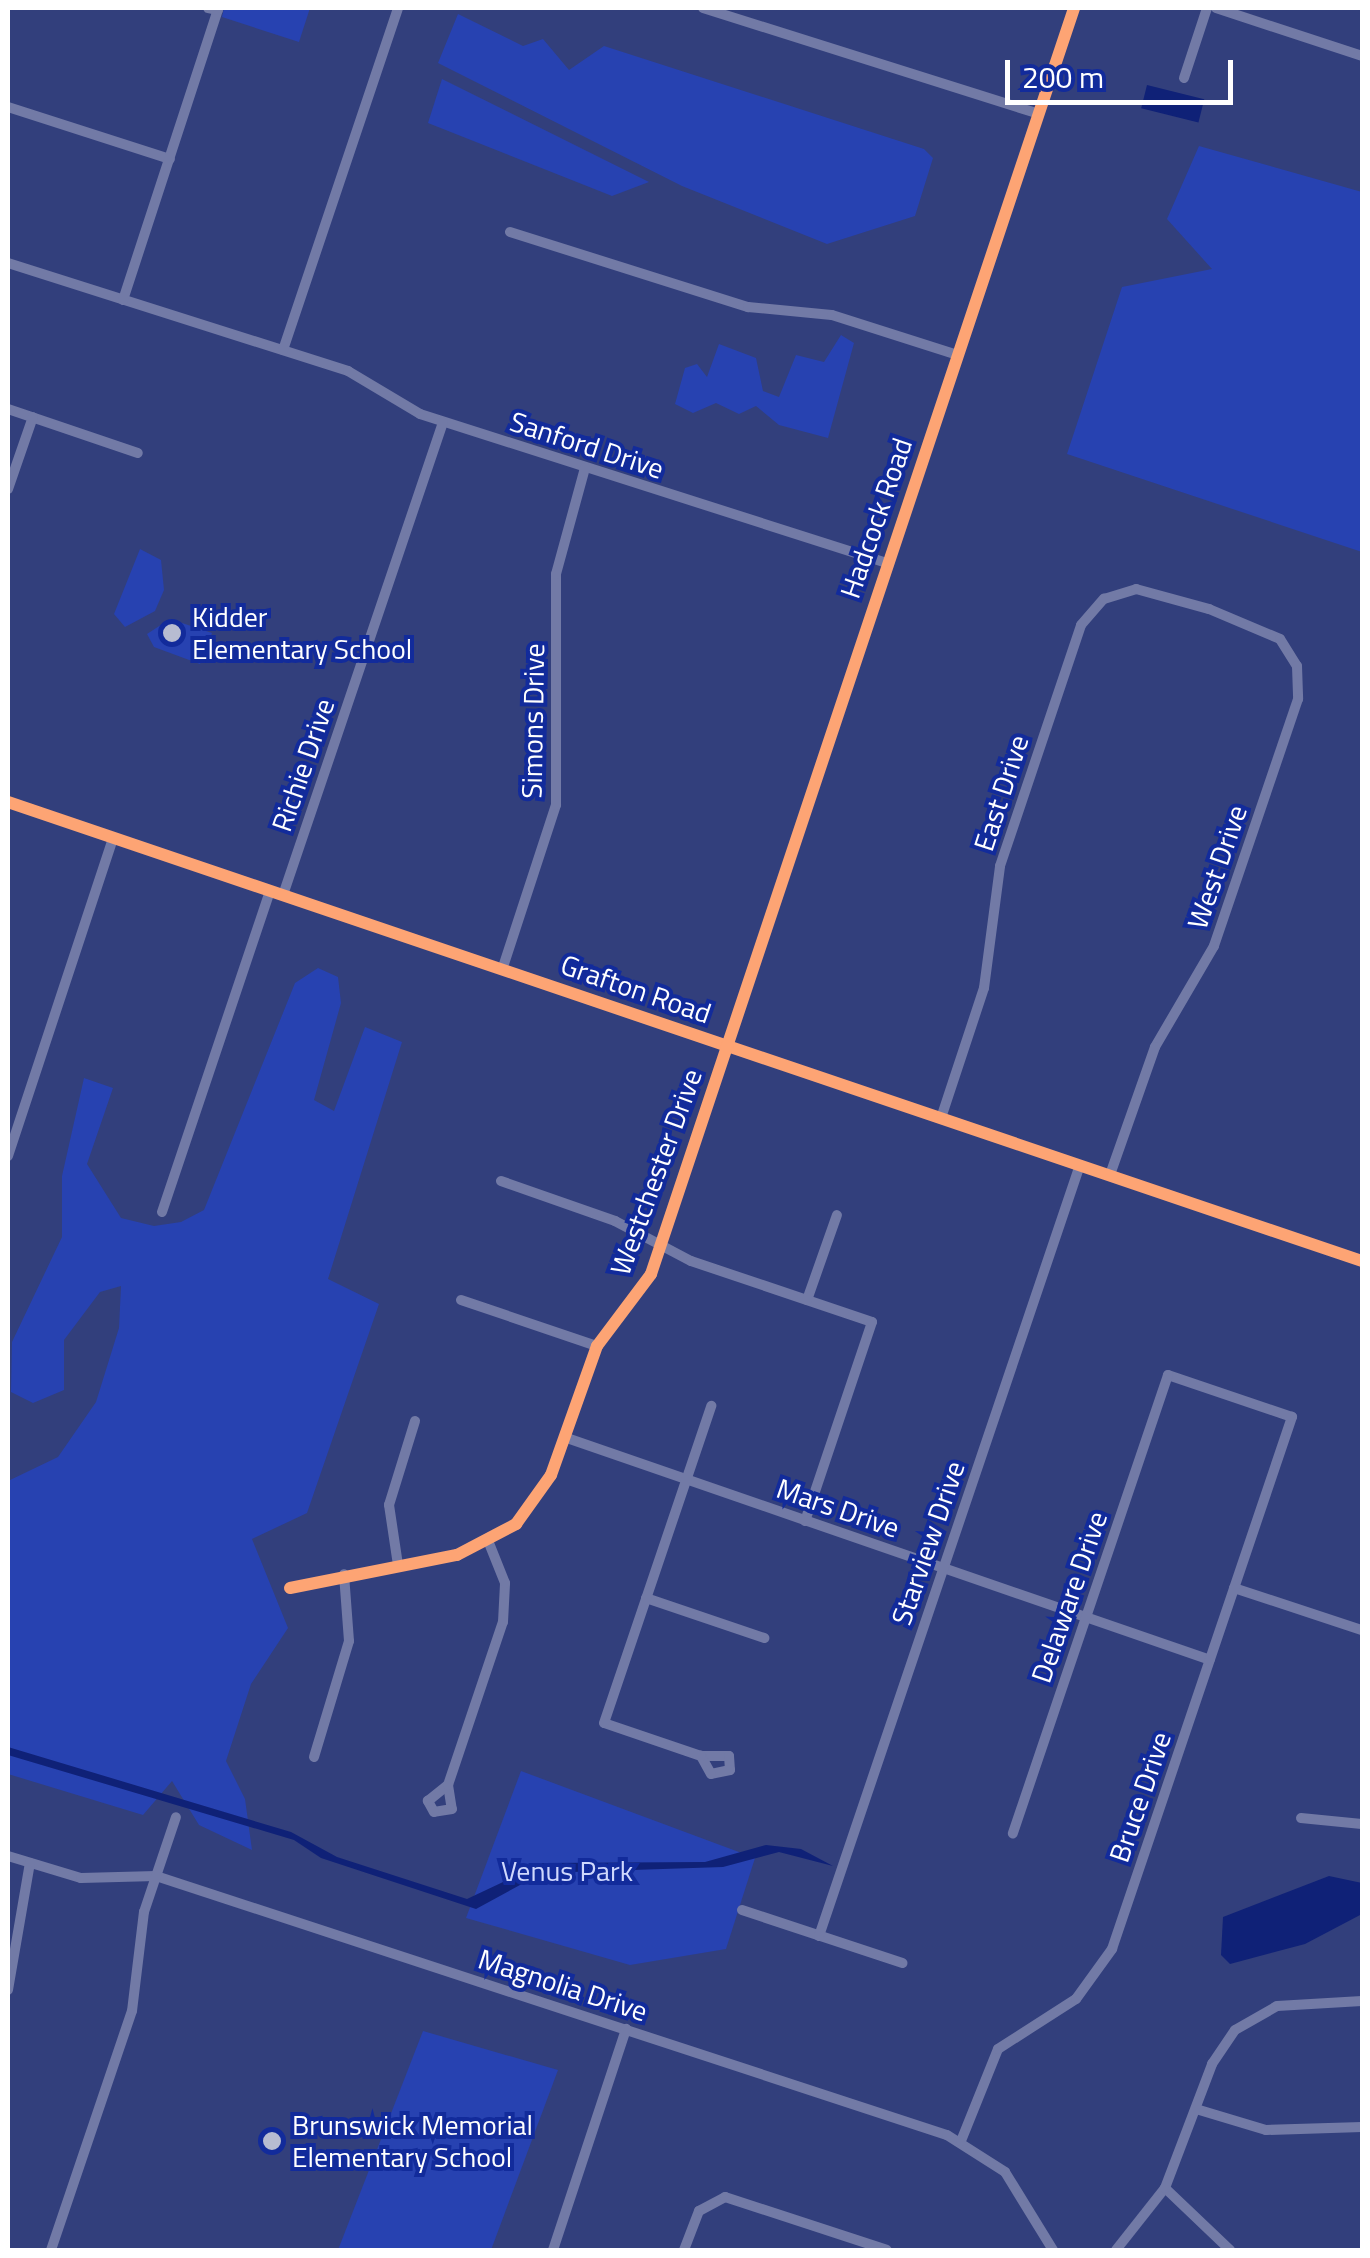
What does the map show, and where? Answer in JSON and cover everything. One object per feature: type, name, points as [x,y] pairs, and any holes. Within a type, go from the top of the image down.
[{"type":"street","points":[[282,350],[398,8]]},
{"type":"street","points":[[703,8],[1038,114]]},
{"type":"street","name":"Hadcock Road","points":[[726,1046],[1074,8]]},
{"type":"street","points":[[1184,78],[1207,8]]},
{"type":"street","points":[[1216,8],[1362,56]]},
{"type":"street","points":[[123,300],[170,159],[213,9]]},
{"type":"street","points":[[8,107],[170,159]]},
{"type":"street","points":[[510,232],[748,307],[832,315],[957,355]]},
{"type":"street","name":"Sanford Drive","points":[[8,263],[348,371],[443,422],[888,563]]},
{"type":"street","points":[[8,409],[138,453]]},
{"type":"street","points":[[8,489],[32,418]]},
{"type":"street","name":"Richie Drive","points":[[283,895],[443,422]]},
{"type":"street","name":"Simons Drive","points":[[502,970],[556,805],[556,574],[586,468]]},
{"type":"street","name":"East Drive","points":[[940,1118],[984,988],[1000,866],[1081,626],[1104,599],[1136,589],[1209,609]]},
{"type":"street","name":"West Drive","points":[[1110,1176],[1154,1047],[1214,946],[1298,700],[1297,666],[1280,639],[1209,609]]},
{"type":"street","name":"Grafton Road","points":[[8,802],[1362,1261]]},
{"type":"street","points":[[8,1156],[114,838]]},
{"type":"street","points":[[162,1212],[270,891]]},
{"type":"street","name":"Westchester Drive","points":[[290,1588],[489,1543],[538,1500],[597,1346],[643,1289],[726,1046]]},
{"type":"street","name":"Starview Drive","points":[[819,1936],[1080,1165]]},
{"type":"street","points":[[501,1181],[872,1322],[805,1520]]},
{"type":"street","points":[[807,1300],[836,1216]]},
{"type":"street","points":[[461,1300],[597,1346]]},
{"type":"street","name":"Bruce Drive","points":[[961,2141],[998,2049],[1076,1999],[1106,1963],[1292,1417],[1168,1375]]},
{"type":"street","name":"Delaware Drive","points":[[1013,1834],[1168,1375]]},
{"type":"street","points":[[701,1756],[604,1722],[711,1406]]},
{"type":"street","points":[[398,1565],[389,1505],[415,1421]]},
{"type":"street","name":"Mars Drive","points":[[564,1438],[1210,1660]]},
{"type":"street","points":[[448,1785],[505,1610],[489,1543]]},
{"type":"street","points":[[314,1757],[349,1641],[344,1574]]},
{"type":"street","points":[[1234,1588],[1362,1630]]},
{"type":"street","points":[[646,1598],[764,1638]]},
{"type":"street","points":[[51,2250],[132,2011],[156,1876],[176,1816]]},
{"type":"street","points":[[1301,1818],[1362,1824]]},
{"type":"street","name":"Magnolia Drive","points":[[8,1856],[81,1878],[156,1876],[961,2141],[1014,2184],[1053,2250]]},
{"type":"street","points":[[8,1990],[30,1863]]},
{"type":"street","points":[[742,1910],[902,1964]]},
{"type":"street","points":[[1116,2250],[1165,2188],[1196,2109],[1235,2030],[1277,2006],[1362,2001]]},
{"type":"street","points":[[553,2250],[626,2029]]},
{"type":"street","points":[[1196,2109],[1266,2130],[1362,2127]]},
{"type":"street","points":[[1165,2188],[1230,2250]]},
{"type":"street","points":[[684,2250],[712,2201],[733,2198],[887,2250]]},
{"type":"green space","points":[[224,8],[310,8],[299,42],[222,17]]},
{"type":"green space","points":[[458,14],[523,46],[543,39],[569,70],[604,46],[924,149],[933,158],[915,216],[827,244],[682,186],[438,63]]},
{"type":"green space","points":[[442,79],[649,182],[612,196],[428,123]]},
{"type":"green space","points":[[1199,146],[1362,192],[1362,552],[1067,454],[1122,287],[1212,269],[1167,219]]},
{"type":"green space","points":[[841,335],[854,343],[828,438],[779,425],[756,406],[739,414],[716,403],[693,413],[675,404],[685,368],[697,364],[707,377],[719,344],[756,358],[763,391],[779,397],[796,355],[824,362]]},
{"type":"green space","points":[[140,549],[161,560],[164,590],[155,611],[125,627],[114,614]]},
{"type":"green space","points":[[170,619],[212,633],[200,664],[154,647],[147,634]]},
{"type":"green space","points":[[318,968],[338,977],[341,1003],[314,1100],[334,1111],[365,1027],[402,1042],[328,1279],[379,1304],[307,1513],[252,1539],[288,1628],[251,1684],[226,1761],[245,1799],[252,1850],[199,1825],[172,1781],[143,1815],[8,1774],[8,1481],[58,1457],[96,1402],[119,1328],[121,1286],[100,1292],[64,1340],[64,1390],[33,1403],[11,1392],[12,1342],[62,1237],[62,1176],[84,1078],[113,1088],[87,1164],[121,1218],[154,1226],[181,1222],[204,1210],[295,983]]},
{"type":"green space","name":"Venus Park","points":[[521,1771],[755,1858],[726,1949],[630,1965],[466,1918]]},
{"type":"green space","points":[[423,2031],[558,2070],[491,2250],[338,2250]]},
{"type":"shaded area","points":[[1147,85],[1204,99],[1198,123],[1141,108]]},
{"type":"shaded area","points":[[8,1747],[291,1832],[337,1857],[467,1899],[543,1863],[705,1862],[766,1845],[801,1849],[833,1866],[779,1852],[723,1867],[542,1873],[476,1909],[321,1858],[294,1840],[8,1755]]},
{"type":"shaded area","points":[[1329,1876],[1362,1883],[1362,1914],[1305,1944],[1230,1964],[1221,1955],[1223,1917]]},
{"type":"cycle path","points":[[290,1588],[457,1555],[516,1524],[551,1475],[597,1346],[651,1274],[1074,8]]},
{"type":"cycle path","points":[[8,802],[1362,1261]]},
{"type":"place","name":"Kidder Elementary School","points":[[172,633]]},
{"type":"place","name":"Brunswick Memorial Elementary School","points":[[272,2141]]}]
